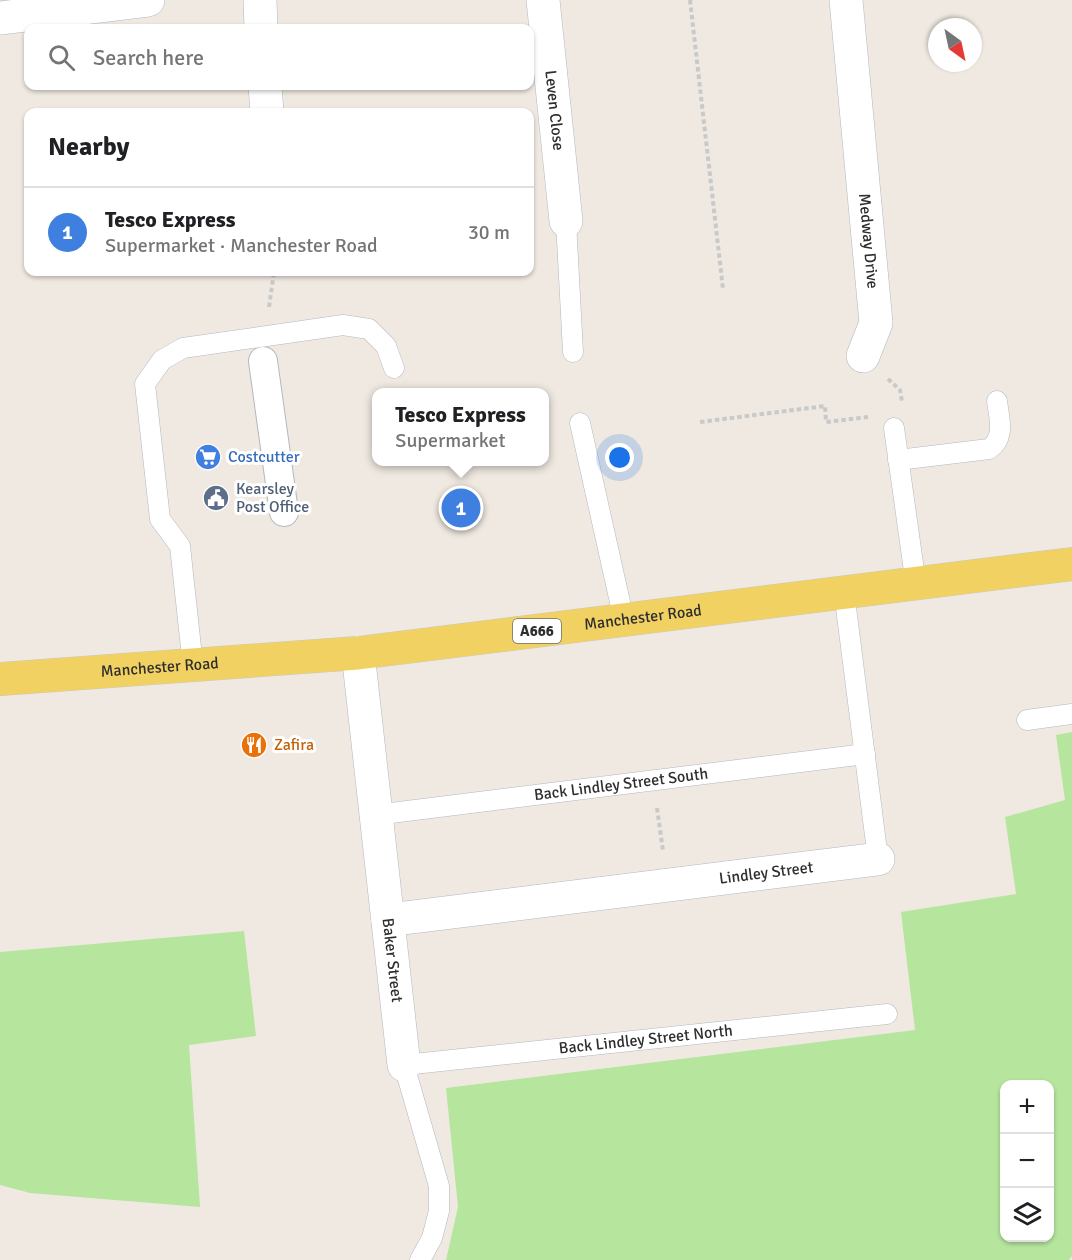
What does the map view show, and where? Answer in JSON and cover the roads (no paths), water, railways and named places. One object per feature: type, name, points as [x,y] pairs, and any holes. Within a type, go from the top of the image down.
[{"type":"main road","name":"Manchester Road","points":[[0,679],[358,653],[1072,564]]},
{"type":"street","points":[[0,18],[148,0]]},
{"type":"street","points":[[260,0],[261,24]]},
{"type":"street","name":"Leven Close","points":[[543,0],[566,221]]},
{"type":"street","name":"Medway Drive","points":[[846,0],[876,323],[863,356]]},
{"type":"street","points":[[265,90],[267,108]]},
{"type":"street","points":[[263,361],[285,512]]},
{"type":"street","name":"Baker Street","points":[[358,653],[404,1065]]},
{"type":"street","name":"Lindley Street","points":[[388,920],[878,859]]},
{"type":"lane","points":[[566,221],[573,352]]},
{"type":"lane","points":[[193,666],[180,546],[160,519],[145,384],[162,360],[183,348],[343,325],[369,329],[386,346],[394,368]]},
{"type":"lane","points":[[898,460],[989,449],[1000,434],[997,401]]},
{"type":"lane","points":[[580,423],[624,620]]},
{"type":"lane","points":[[894,428],[916,585]]},
{"type":"lane","name":"Lindley Street","points":[[844,592],[878,859]]},
{"type":"lane","points":[[1027,720],[1072,714]]},
{"type":"lane","name":"Back Lindley Street South","points":[[375,815],[865,754]]},
{"type":"lane","name":"Back Lindley Street North","points":[[404,1065],[887,1014]]},
{"type":"lane","name":"Baker Street","points":[[404,1065],[439,1186],[439,1211],[432,1238],[420,1260]]},
{"type":"place","name":"Costcutter","points":[[208,457]]},
{"type":"place","name":"Kearsley Post Office","points":[[216,498]]},
{"type":"place","name":"Tesco Express","points":[[461,508]]},
{"type":"place","name":"Zafira","points":[[254,745]]}]
